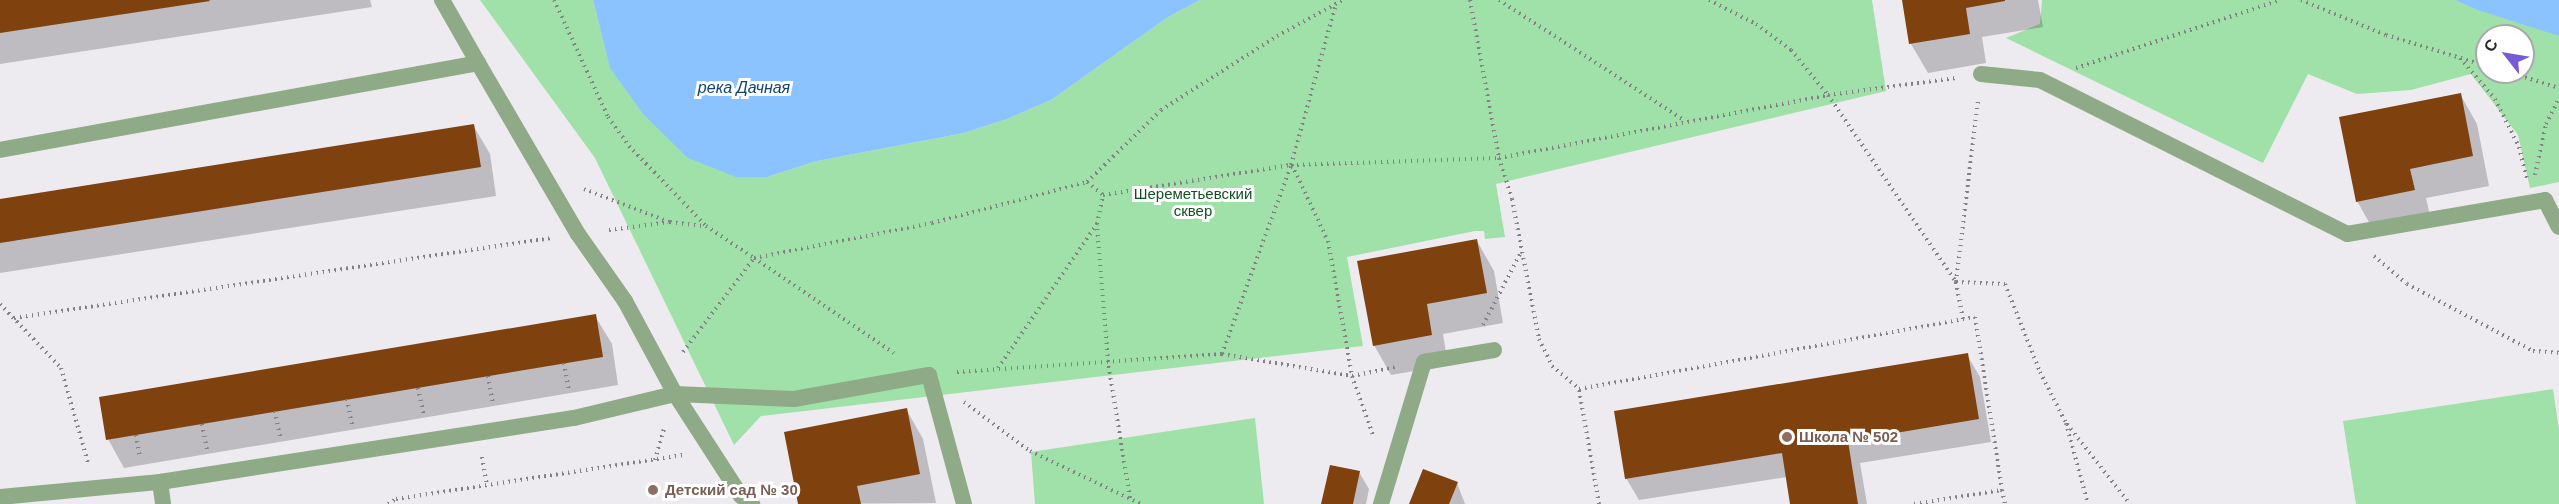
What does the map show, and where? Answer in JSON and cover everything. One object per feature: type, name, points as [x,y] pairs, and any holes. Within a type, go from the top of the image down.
[{"type":"lane","points":[[442,0],[578,234],[626,301],[675,394],[741,496],[752,504]]},
{"type":"lane","points":[[0,150],[478,63]]},
{"type":"lane","points":[[1981,74],[2040,80],[2347,234],[2546,200],[2559,227]]},
{"type":"lane","points":[[1381,504],[1424,362],[1494,350]]},
{"type":"lane","points":[[0,497],[95,490],[160,482],[574,418],[675,394],[794,399],[929,375],[964,504]]},
{"type":"lane","points":[[160,482],[163,504]]},
{"type":"path","points":[[554,0],[608,117],[652,173],[706,226],[929,375],[1031,452],[1142,504]]},
{"type":"path","points":[[665,377],[754,258],[932,224],[1087,182],[1161,110],[1277,36],[1343,0]]},
{"type":"path","points":[[1470,0],[1499,158],[1522,251],[1539,339],[1552,366],[1579,389],[1599,504]]},
{"type":"path","points":[[1499,0],[1684,120]]},
{"type":"path","points":[[1709,0],[1756,24],[1791,50],[1828,95],[1956,282]]},
{"type":"path","points":[[2040,80],[2280,0]]},
{"type":"path","points":[[2301,0],[2386,35],[2475,62]]},
{"type":"path","points":[[1222,354],[1291,165],[1336,3]]},
{"type":"path","points":[[2460,58],[2495,99],[2546,200]]},
{"type":"path","points":[[1087,182],[1103,195],[1291,165],[1499,158],[1684,120],[1828,95],[1981,74],[1956,282],[1964,319]]},
{"type":"path","points":[[2535,80],[2559,87]]},
{"type":"path","points":[[2546,200],[2535,159],[2559,99]]},
{"type":"path","points":[[1291,165],[1328,241],[1352,376],[1374,438]]},
{"type":"path","points":[[543,173],[670,222]]},
{"type":"path","points":[[1103,195],[1097,224],[1108,362],[1130,498]]},
{"type":"path","points":[[14,318],[578,234],[670,222],[706,226]]},
{"type":"path","points":[[997,369],[1097,224]]},
{"type":"path","points":[[2347,234],[2407,284],[2533,351],[2559,354]]},
{"type":"path","points":[[1467,355],[1522,251]]},
{"type":"path","points":[[1956,282],[2006,284],[2040,372],[2066,423],[2130,504]]},
{"type":"path","points":[[0,304],[61,368],[95,490]]},
{"type":"path","points":[[1579,389],[1975,317],[2005,504]]},
{"type":"path","points":[[929,375],[1222,354],[1352,376],[1424,362]]},
{"type":"path","points":[[2066,423],[2088,504]]},
{"type":"path","points":[[388,504],[396,499],[712,450]]},
{"type":"path","points":[[1914,504],[2002,490]]},
{"type":"green space","name":"Шереметьевский сквер","points":[[480,0],[593,0],[610,67],[767,177],[817,161],[964,133],[1007,119],[1051,100],[1168,17],[1200,0],[1872,0],[1886,91],[1496,184],[1505,237],[1485,239],[1484,231],[1475,231],[1347,257],[1363,346],[761,416],[734,445],[595,158]]},
{"type":"green space","points":[[2042,0],[2455,0],[2524,24],[2475,24],[2475,79],[2471,74],[2411,90],[2357,94],[2308,74],[2263,163],[2006,38],[2040,24]]},
{"type":"green space","points":[[2535,28],[2559,36],[2559,182],[2530,188],[2518,135],[2479,84],[2535,84]]},
{"type":"green space","points":[[2553,389],[2559,430],[2559,504],[2356,504],[2343,421]]},
{"type":"green space","points":[[1255,418],[1264,504],[1035,504],[1031,452]]},
{"type":"water","name":"река Дачная","points":[[593,0],[1200,0],[1168,17],[1051,100],[1007,119],[964,133],[817,161],[767,177],[736,177],[688,158],[644,115],[610,68]]},
{"type":"water","points":[[2455,0],[2559,0],[2559,36],[2535,28],[2535,24],[2522,24]]},
{"type":"building","points":[[0,0],[209,0],[210,1],[0,33]]},
{"type":"building","points":[[1902,0],[2005,1],[1966,8],[1970,34],[1909,44]]},
{"type":"building","points":[[2461,93],[2473,156],[2410,169],[2415,190],[2356,202],[2339,117]]},
{"type":"building","points":[[474,124],[481,167],[0,243],[0,199]]},
{"type":"building","points":[[1477,239],[1487,293],[1427,304],[1432,335],[1373,346],[1357,261]]},
{"type":"building","points":[[596,314],[603,357],[106,440],[99,397]]},
{"type":"building","points":[[1968,353],[1979,419],[1848,441],[1858,504],[1790,504],[1782,453],[1625,479],[1614,411]]},
{"type":"building","points":[[907,408],[920,474],[857,486],[861,504],[798,504],[784,432]]},
{"type":"building","points":[[1330,465],[1360,471],[1353,504],[1321,504]]},
{"type":"building","points":[[1423,469],[1458,482],[1449,504],[1409,504]]},
{"type":"place","name":"Школа № 502","points":[[1787,437]]},
{"type":"place","name":"Детский сад № 30","points":[[653,490]]}]
